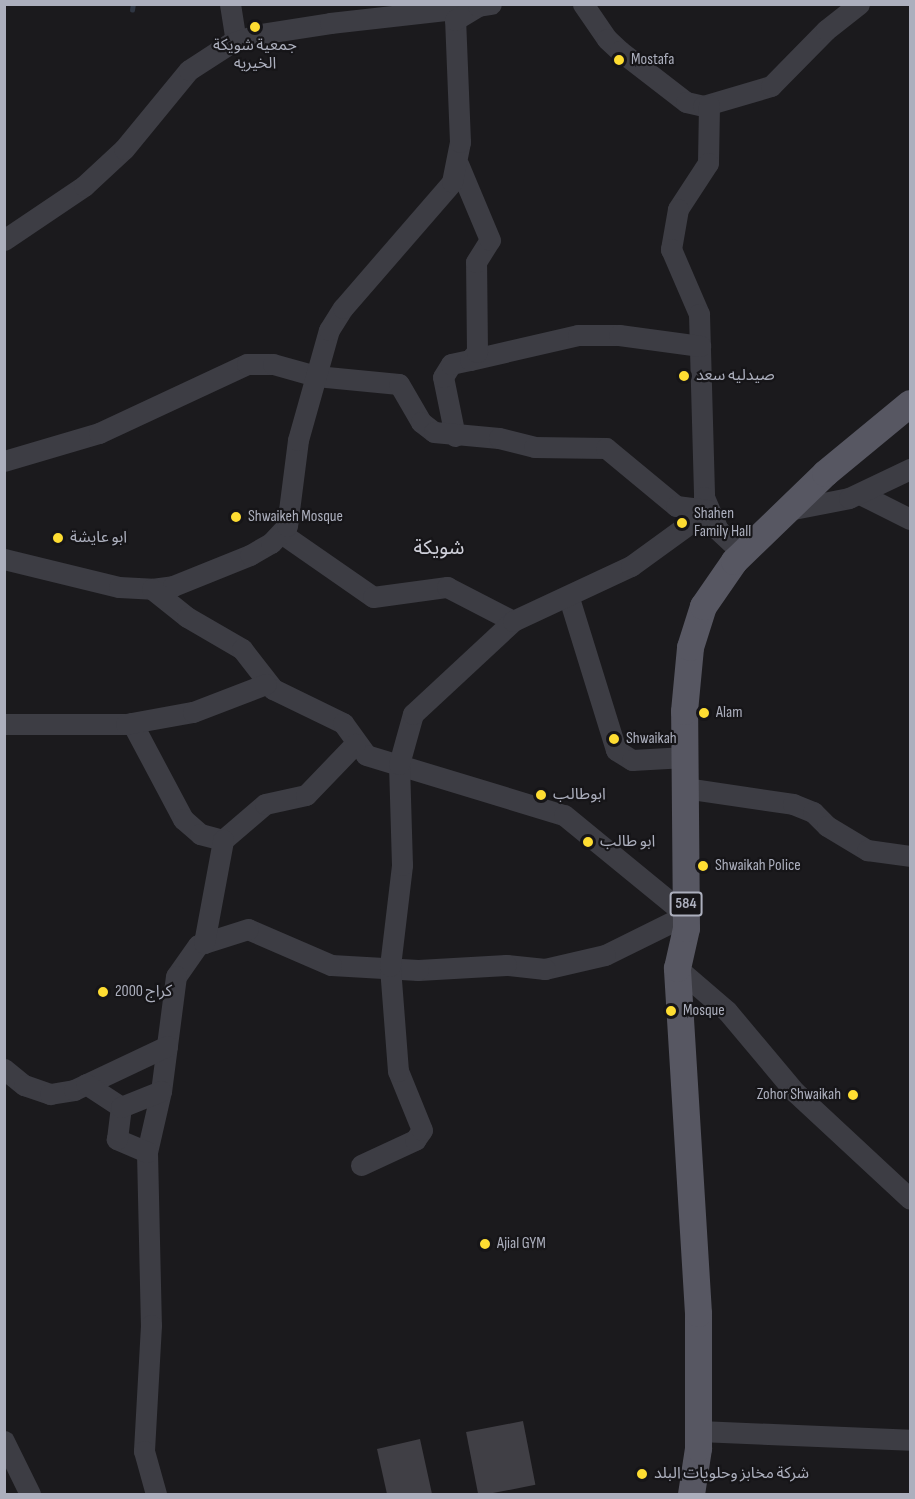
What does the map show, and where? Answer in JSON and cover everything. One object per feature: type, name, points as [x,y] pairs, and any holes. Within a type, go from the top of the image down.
[{"type":"main road","name":"584","points":[[691,1494],[699,1431],[698,1302],[677,968],[686,915],[684,711],[693,636],[713,588],[742,552],[783,511],[910,403]]},
{"type":"street","points":[[230,4],[236,41]]},
{"type":"street","points":[[583,4],[606,39],[620,51],[686,102],[709,105],[771,86],[826,30],[859,4]]},
{"type":"street","points":[[4,240],[84,186],[124,149],[189,70],[236,41],[330,23],[485,5]]},
{"type":"street","points":[[470,360],[477,352],[476,262],[490,240],[459,164],[455,20],[485,5]]},
{"type":"street","points":[[709,105],[708,163],[678,209],[671,240],[699,314],[702,485],[708,510],[718,530],[742,552]]},
{"type":"street","points":[[4,559],[119,588],[152,589],[173,586],[250,555],[280,533],[287,526],[298,440],[329,330],[342,308],[441,198],[459,164]]},
{"type":"street","points":[[455,435],[443,377],[451,364],[578,335],[619,335],[700,346]]},
{"type":"street","points":[[4,461],[99,434],[247,364],[273,364],[315,376],[399,384],[420,422],[434,432],[499,438],[534,447],[606,448],[676,506],[708,510]]},
{"type":"street","points":[[783,511],[830,504],[860,494],[910,469]]},
{"type":"street","points":[[860,494],[910,519]]},
{"type":"street","points":[[361,1165],[416,1140],[423,1130],[398,1071],[390,966],[402,865],[399,764],[413,714],[513,621],[569,598],[647,556],[708,510]]},
{"type":"street","points":[[280,533],[373,597],[447,586],[513,621]]},
{"type":"street","points":[[152,589],[187,617],[242,649],[266,684],[344,723],[355,744],[366,755],[564,815],[686,915],[605,955],[545,969],[506,965],[418,970],[390,966],[331,965],[248,929],[198,945],[176,976],[161,1091],[147,1152],[151,1325],[144,1451],[156,1494]]},
{"type":"street","points":[[569,598],[621,756],[632,760],[685,757]]},
{"type":"street","points":[[4,724],[132,723],[193,712],[266,684]]},
{"type":"street","points":[[132,723],[183,819],[201,834],[223,840]]},
{"type":"street","points":[[204,943],[223,840],[265,804],[306,795],[355,744]]},
{"type":"street","points":[[685,788],[793,804],[813,812],[827,826],[867,850],[910,856]]},
{"type":"street","points":[[677,968],[727,1011],[795,1092],[910,1199]]},
{"type":"street","points":[[4,1069],[24,1085],[50,1094],[86,1084],[167,1046]]},
{"type":"street","points":[[86,1084],[121,1107]]},
{"type":"street","points":[[121,1107],[161,1091]]},
{"type":"street","points":[[121,1107],[117,1138],[147,1152]]},
{"type":"street","points":[[699,1431],[910,1440]]},
{"type":"street","points":[[4,1442],[30,1494]]},
{"type":"building","points":[[523,1421],[535,1485],[478,1494],[466,1432]]},
{"type":"building","points":[[420,1439],[432,1494],[387,1494],[377,1449]]},
{"type":"waterway","points":[[132,10],[133,4]]},
{"type":"place","name":"جمعية شويكة الخيريه","points":[[255,27]]},
{"type":"place","name":"Mostafa","points":[[619,60]]},
{"type":"place","name":"صيدليه سعد","points":[[684,376]]},
{"type":"place","name":"Shwaikeh Mosque","points":[[236,517]]},
{"type":"place","name":"Shahen Family Hall","points":[[682,523]]},
{"type":"place","name":"ابو عايشة","points":[[58,538]]},
{"type":"place","name":"Alam","points":[[704,713]]},
{"type":"place","name":"Shwaikah","points":[[614,739]]},
{"type":"place","name":"ابوطالب","points":[[541,795]]},
{"type":"place","name":"ابو طالب","points":[[588,842]]},
{"type":"place","name":"Shwaikah Police","points":[[703,866]]},
{"type":"place","name":"كراج 2000","points":[[103,992]]},
{"type":"place","name":"Mosque","points":[[671,1011]]},
{"type":"place","name":"Zohor Shwaikah","points":[[853,1095]]},
{"type":"place","name":"Ajial GYM","points":[[485,1244]]},
{"type":"place","name":"شركة مخابز وحلويات البلد","points":[[642,1474]]},
{"type":"district","name":"شويكة","points":[[439,548]]}]
